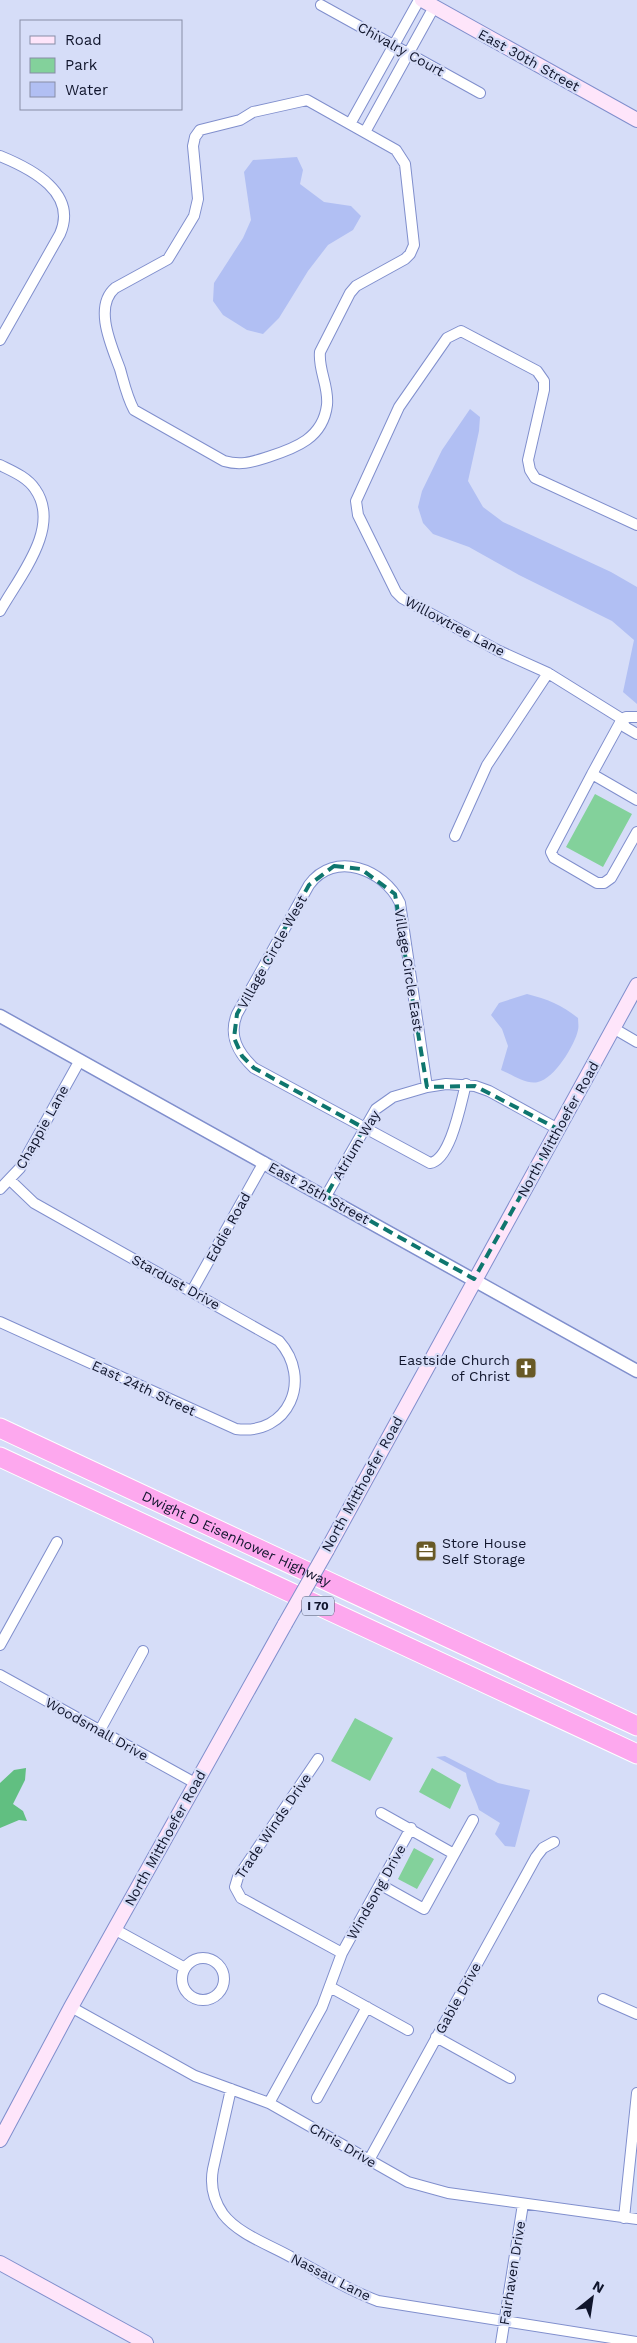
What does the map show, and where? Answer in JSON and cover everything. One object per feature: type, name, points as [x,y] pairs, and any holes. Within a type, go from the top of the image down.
[{"type":"highway","name":"Dwight D Eisenhower Highway","points":[[0,1428],[637,1726]]},
{"type":"highway","name":"Dwight D Eisenhower Highway","points":[[0,1457],[637,1754]]},
{"type":"main road","name":"East 30th Street","points":[[425,2],[637,120]]},
{"type":"main road","name":"North Mitthoefer Road","points":[[0,2140],[114,1929],[285,1624],[637,986]]},
{"type":"main road","points":[[0,2263],[146,2343]]},
{"type":"street","points":[[357,128],[394,46],[425,2]]},
{"type":"street","points":[[357,128],[408,53],[425,2]]},
{"type":"street","name":"Chivalry Court","points":[[321,5],[480,93]]},
{"type":"street","points":[[307,100],[357,128],[396,150],[405,162],[414,245],[405,260],[356,286],[351,291],[320,352],[319,360],[328,398],[324,418],[315,433],[303,444],[292,450],[247,464],[236,465],[224,462],[134,410],[107,332],[106,303],[109,294],[115,288],[168,259],[194,216],[198,199],[193,146],[198,133],[205,128],[240,120],[253,112],[307,100]]},
{"type":"street","points":[[0,156],[48,183],[57,192],[62,203],[64,215],[62,231],[0,340]]},
{"type":"street","name":"Willowtree Lane","points":[[637,525],[535,478],[530,470],[528,460],[544,390],[542,376],[461,331],[452,334],[446,339],[396,413],[358,494],[356,510],[396,592],[402,598],[497,650],[548,673],[622,720],[625,727],[637,734]]},
{"type":"street","points":[[0,465],[22,477],[35,488],[44,507],[45,519],[40,540],[0,611]]},
{"type":"street","points":[[455,836],[487,765],[548,673]]},
{"type":"street","points":[[637,717],[626,717],[622,720],[552,848],[553,856],[597,883],[604,883],[611,878],[637,832]]},
{"type":"street","points":[[592,774],[637,800]]},
{"type":"street","name":"Village Circle East","points":[[334,866],[353,867],[373,876],[391,888],[400,903],[426,1087]]},
{"type":"street","name":"Village Circle West","points":[[334,866],[321,872],[309,886],[237,1014],[234,1038],[242,1056],[254,1068],[426,1162],[434,1163],[440,1158],[452,1134],[466,1084]]},
{"type":"street","name":"East 25th Street","points":[[0,1016],[637,1371]]},
{"type":"street","points":[[614,1028],[637,1042]]},
{"type":"street","name":"Chappie Lane","points":[[0,1190],[22,1164],[80,1060]]},
{"type":"street","name":"Atrium Way","points":[[326,1196],[374,1112],[384,1102],[396,1096],[426,1087],[466,1084],[489,1091],[558,1129]]},
{"type":"street","name":"Eddie Road","points":[[192,1291],[264,1162]]},
{"type":"street","name":"Stardust Drive","points":[[10,1180],[34,1202],[272,1336],[288,1351],[294,1362],[296,1378],[293,1395],[286,1409]]},
{"type":"street","name":"East 24th Street","points":[[0,1322],[236,1429],[262,1428],[276,1419],[286,1409]]},
{"type":"street","points":[[0,1645],[57,1542]]},
{"type":"street","points":[[100,1730],[143,1651]]},
{"type":"street","name":"Woodsmall Drive","points":[[0,1675],[195,1783]]},
{"type":"street","name":"Trade Winds Drive","points":[[318,1760],[238,1877],[236,1889],[241,1898],[342,1953]]},
{"type":"street","name":"Windsong Drive","points":[[269,2103],[322,2007],[342,1953],[411,1828],[381,1812]]},
{"type":"street","points":[[380,1885],[424,1909],[473,1820]]},
{"type":"street","points":[[411,1828],[454,1854]]},
{"type":"street","name":"Gable Drive","points":[[369,2160],[536,1857],[543,1848],[554,1842]]},
{"type":"street","points":[[114,1929],[185,1968]]},
{"type":"street","points":[[197,1959],[212,1960],[219,1966],[223,1975],[220,1990],[207,1999],[192,1996],[183,1984],[185,1968],[197,1959]]},
{"type":"street","points":[[330,1987],[408,2030]]},
{"type":"street","points":[[603,1999],[637,2014]]},
{"type":"street","name":"Chris Drive","points":[[71,2007],[196,2076],[269,2103],[408,2182],[431,2190],[637,2219]]},
{"type":"street","points":[[317,2098],[367,2007]]},
{"type":"street","points":[[436,2037],[510,2078]]},
{"type":"street","name":"Nassau Lane","points":[[231,2089],[212,2174],[214,2194],[228,2219],[249,2234],[370,2298],[390,2304],[637,2342]]},
{"type":"street","points":[[624,2218],[637,2093]]},
{"type":"street","name":"Fairhaven Drive","points":[[501,2343],[523,2204]]},
{"type":"highlighted area","points":[[334,866],[361,869],[395,894],[427,1087],[475,1086],[558,1129],[474,1279],[326,1196],[364,1128],[254,1068],[242,1056],[234,1038],[237,1014],[309,885]]},
{"type":"green space","points":[[595,794],[632,814],[603,867],[566,847]]},
{"type":"green space","points":[[355,1718],[393,1738],[370,1781],[331,1761]]},
{"type":"green space","points":[[26,1768],[25,1780],[13,1804],[23,1811],[27,1821],[19,1820],[0,1828],[0,1783],[14,1770]]},
{"type":"green space","points":[[432,1768],[461,1785],[450,1809],[419,1792]]},
{"type":"green space","points":[[414,1848],[434,1859],[417,1889],[398,1879]]},
{"type":"water","points":[[297,157],[303,170],[300,184],[324,202],[351,206],[361,216],[353,230],[328,245],[308,271],[279,318],[263,334],[247,330],[223,315],[213,301],[214,283],[243,238],[251,220],[244,172],[253,160]]},
{"type":"water","points":[[470,409],[480,417],[479,431],[468,481],[483,507],[503,522],[611,572],[637,587],[637,704],[623,692],[634,640],[612,621],[519,575],[469,547],[433,534],[423,523],[418,507],[422,491],[442,450]]},
{"type":"water","points":[[527,994],[554,1003],[578,1018],[576,1036],[563,1060],[551,1075],[544,1080],[534,1083],[524,1081],[501,1070],[508,1046],[502,1029],[491,1015],[499,1003]]},
{"type":"water","points":[[445,1756],[498,1783],[530,1790],[515,1847],[505,1846],[495,1834],[500,1823],[479,1810],[466,1773],[436,1757]]},
{"type":"place","name":"Eastside Church of Christ","points":[[526,1368]]},
{"type":"place","name":"Store House Self Storage","points":[[426,1551]]}]
